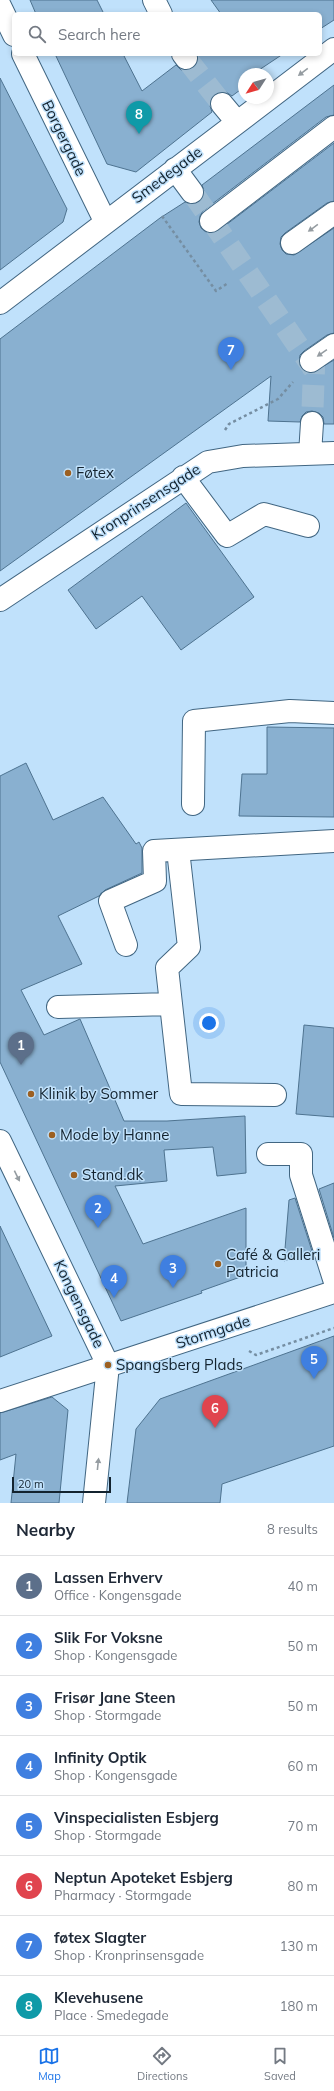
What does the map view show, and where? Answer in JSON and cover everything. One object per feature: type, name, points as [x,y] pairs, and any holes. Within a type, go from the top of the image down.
[{"type":"street","points":[[154,0],[160,12]]},
{"type":"street","points":[[0,6],[12,31]]},
{"type":"street","name":"Smedegade","points":[[0,303],[105,221],[334,49]]},
{"type":"street","name":"Borgergade","points":[[24,56],[105,221]]},
{"type":"street","points":[[222,104],[237,122]]},
{"type":"street","points":[[211,220],[334,127]]},
{"type":"street","points":[[175,169],[192,192]]},
{"type":"street","points":[[292,243],[334,213]]},
{"type":"street","points":[[310,361],[334,345]]},
{"type":"street","points":[[310,454],[312,423]]},
{"type":"street","name":"Kronprinsensgade","points":[[0,600],[183,477],[208,462],[242,456],[334,453]]},
{"type":"street","points":[[183,477],[227,536],[264,514],[308,526]]},
{"type":"street","points":[[193,804],[194,720],[290,711],[334,713]]},
{"type":"street","points":[[126,945],[110,901],[155,881],[154,852],[334,841]]},
{"type":"street","points":[[178,850],[189,947],[167,968],[180,1094],[275,1095]]},
{"type":"street","points":[[58,1006],[171,1004]]},
{"type":"street","name":"Kongensgade","points":[[0,1140],[108,1365],[94,1503]]},
{"type":"street","points":[[268,1154],[301,1154],[300,1175],[334,1279]]},
{"type":"street","name":"Stormgade","points":[[0,1401],[334,1292]]},
{"type":"path","points":[[162,216],[216,291],[228,282]]},
{"type":"path","points":[[208,462],[229,424],[278,399],[295,381]]},
{"type":"building","points":[[30,0],[97,0],[103,12],[35,12]]},
{"type":"building","points":[[211,0],[334,0],[334,20],[322,28],[322,12],[220,12]]},
{"type":"building","points":[[56,56],[124,56],[142,91],[176,65],[181,70],[193,68],[198,63],[197,56],[280,56],[262,68],[238,68],[238,92],[232,96],[226,92],[214,94],[210,100],[212,112],[136,172],[107,164]]},
{"type":"building","points":[[0,78],[67,209],[63,222],[0,270]]},
{"type":"building","name":"Føtex","points":[[334,85],[334,115],[326,117],[203,211],[199,222],[201,228],[206,232],[212,233],[218,231],[334,143],[334,201],[327,203],[285,233],[281,237],[280,244],[282,250],[286,254],[294,255],[334,228],[334,333],[327,335],[304,351],[300,355],[299,362],[301,368],[305,372],[312,373],[334,360],[334,424],[324,424],[323,417],[319,413],[312,411],[306,412],[302,416],[300,422],[268,421],[271,376],[0,571],[0,339],[160,218],[185,202],[193,204],[200,202],[204,191],[202,185]]},
{"type":"building","points":[[186,503],[254,597],[181,650],[142,596],[96,629],[68,590]]},
{"type":"building","points":[[267,727],[334,728],[334,817],[239,816],[242,774],[267,774]]},
{"type":"building","points":[[26,763],[53,820],[103,797],[136,844],[139,842],[142,848],[142,873],[105,890],[99,896],[58,916],[82,964],[21,990],[44,1035],[80,1019],[124,1121],[167,1121],[245,1116],[246,1173],[217,1176],[213,1147],[164,1150],[167,1181],[115,1186],[143,1244],[246,1208],[246,1275],[201,1291],[202,1293],[121,1321],[0,1062],[0,776]]},
{"type":"building","points":[[304,1025],[334,1028],[334,1117],[296,1114]]},
{"type":"building","points":[[334,1183],[334,1238],[319,1189]]},
{"type":"building","points":[[295,1198],[312,1251],[284,1261],[289,1200]]},
{"type":"building","points":[[0,1226],[52,1336],[0,1357]]},
{"type":"building","points":[[334,1336],[334,1446],[222,1484],[220,1503],[127,1503],[136,1429],[160,1399]]},
{"type":"building","points":[[52,1397],[68,1410],[59,1503],[11,1503],[16,1454],[0,1460],[0,1413]]},
{"type":"tunnel","points":[[186,58],[222,104]]},
{"type":"tunnel","points":[[192,192],[314,369],[312,423]]},
{"type":"place","name":"Klevehusene","points":[[139,134]]},
{"type":"place","name":"føtex Slagter","points":[[231,370]]},
{"type":"place","name":"Føtex","points":[[68,473]]},
{"type":"place","name":"Lassen Erhverv","points":[[21,1065]]},
{"type":"place","name":"Klinik by Sommer","points":[[31,1094]]},
{"type":"place","name":"Mode by Hanne","points":[[52,1135]]},
{"type":"place","name":"Stand.dk","points":[[74,1175]]},
{"type":"place","name":"Slik For Voksne","points":[[98,1228]]},
{"type":"place","name":"Café & Galleri Patricia","points":[[218,1264]]},
{"type":"place","name":"Frisør Jane Steen","points":[[173,1288]]},
{"type":"place","name":"Infinity Optik","points":[[114,1298]]},
{"type":"place","name":"Spangsberg Plads","points":[[108,1365]]},
{"type":"place","name":"Vinspecialisten Esbjerg","points":[[314,1379]]},
{"type":"place","name":"Neptun Apoteket Esbjerg","points":[[215,1428]]}]
